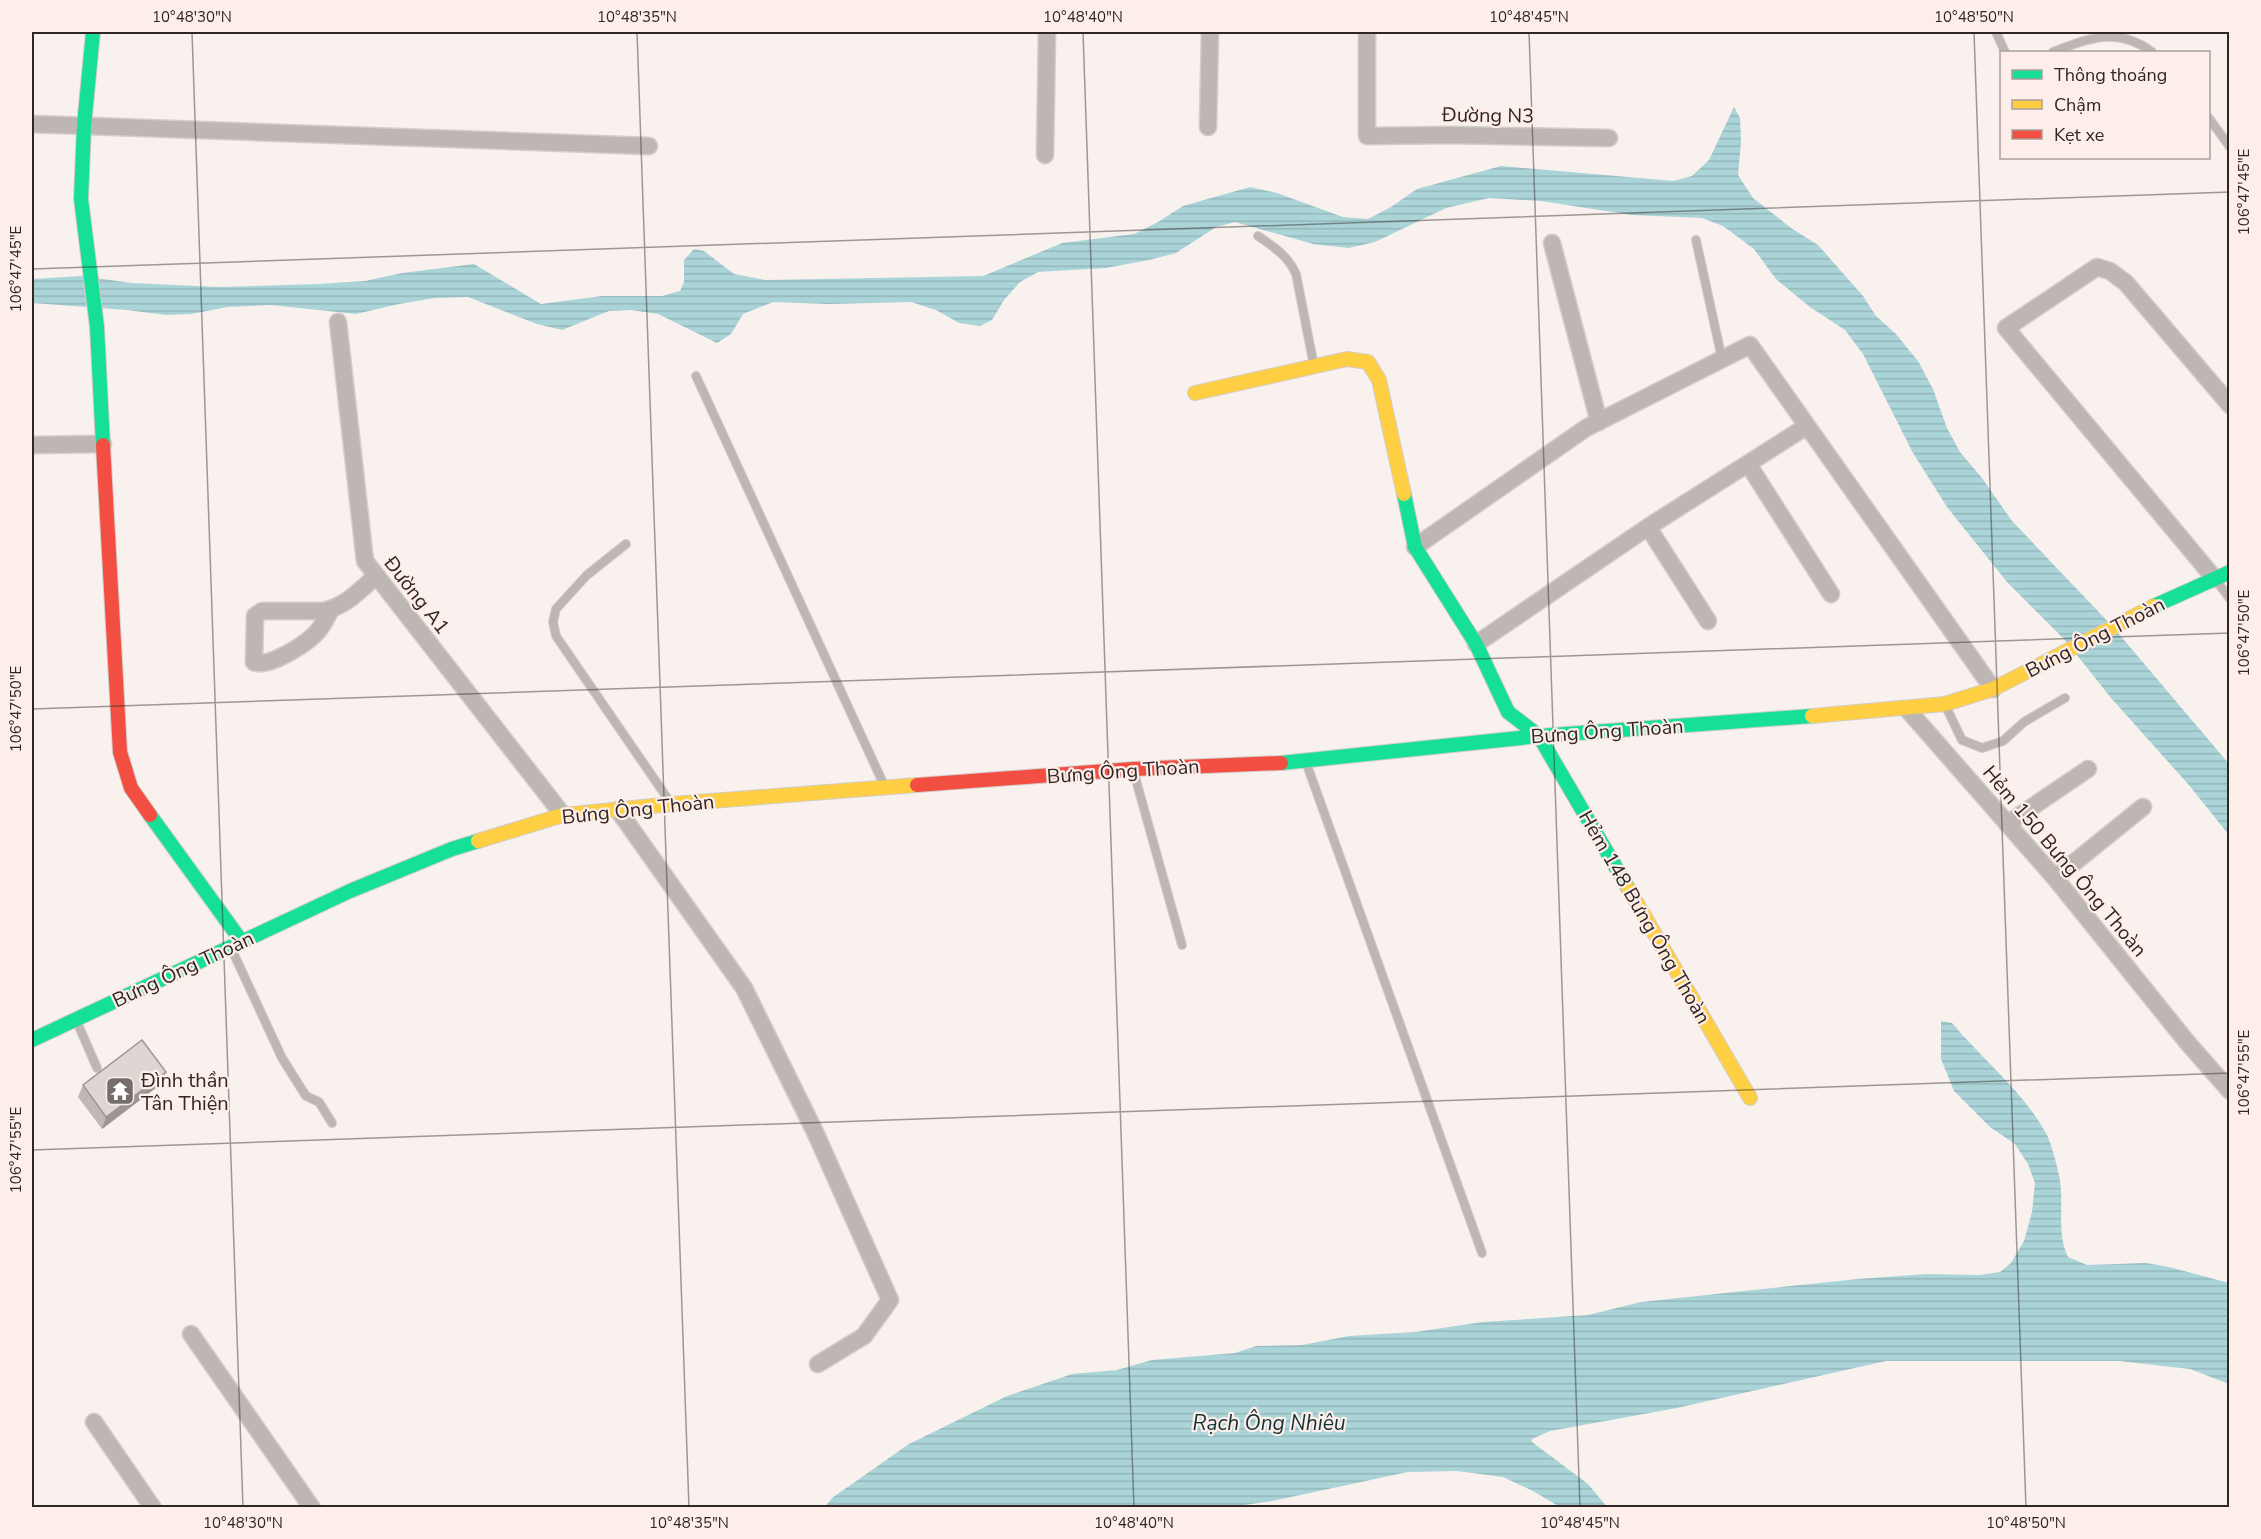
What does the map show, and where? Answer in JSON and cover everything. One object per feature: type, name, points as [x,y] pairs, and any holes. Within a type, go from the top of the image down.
[{"type":"street","points":[[93,32],[84,126],[81,200],[97,327],[120,752],[131,788],[236,944]]},
{"type":"street","points":[[1045,155],[1047,32]]},
{"type":"street","points":[[1208,127],[1210,32]]},
{"type":"street","name":"Đường N3","points":[[1368,32],[1367,136],[1609,138]]},
{"type":"street","points":[[32,124],[650,146]]},
{"type":"street","points":[[1552,243],[1599,422]]},
{"type":"street","points":[[2222,576],[2006,328],[2097,267],[2110,271],[2127,283],[2229,405]]},
{"type":"street","name":"Đường A1","points":[[338,322],[365,561],[563,815]]},
{"type":"street","points":[[1415,547],[1586,428],[1750,345],[1993,689]]},
{"type":"street","points":[[1195,393],[1347,359],[1368,362],[1379,380],[1415,547],[1476,644],[1508,712],[1539,736]]},
{"type":"street","points":[[1476,644],[1648,527],[1807,426]]},
{"type":"street","points":[[32,445],[104,444]]},
{"type":"street","points":[[1748,464],[1831,594]]},
{"type":"street","points":[[1648,527],[1708,621]]},
{"type":"street","points":[[331,609],[323,624],[312,637],[269,663],[259,665],[254,662],[255,616],[258,613],[331,609],[349,600],[376,576]]},
{"type":"street","name":"Bưng Ông Thoàn","points":[[32,1040],[350,891],[452,849],[563,815],[672,804],[1133,769],[1305,762],[1539,736],[1907,709],[1945,704],[1993,689],[2162,602],[2222,576]]},
{"type":"street","name":"Hẻm 150 Bưng Ông Thoàn","points":[[1907,709],[2055,878],[2229,1091]]},
{"type":"street","name":"Hẻm 148 Bưng Ông Thoàn","points":[[1539,736],[1750,1098]]},
{"type":"street","points":[[2007,824],[2088,769]]},
{"type":"street","points":[[2055,878],[2143,807]]},
{"type":"street","points":[[618,810],[744,988],[815,1132],[890,1300],[864,1336],[818,1364]]},
{"type":"street","points":[[191,1334],[312,1508]]},
{"type":"street","points":[[94,1422],[153,1508]]},
{"type":"lane","points":[[1996,32],[2005,51]]},
{"type":"lane","points":[[2055,51],[2085,39],[2115,35],[2141,44],[2151,51]]},
{"type":"lane","points":[[2210,120],[2229,147]]},
{"type":"lane","points":[[1258,236],[1281,252],[1290,262],[1296,274],[1314,366]]},
{"type":"lane","points":[[1696,240],[1722,360]]},
{"type":"lane","points":[[696,376],[886,789]]},
{"type":"lane","points":[[626,544],[587,575],[556,609],[553,622],[556,636],[672,804]]},
{"type":"lane","points":[[2222,576],[2229,599]]},
{"type":"lane","points":[[1945,704],[1962,740],[1982,748],[2002,741],[2024,722],[2065,698]]},
{"type":"lane","points":[[1305,762],[1482,1253]]},
{"type":"lane","points":[[1133,769],[1182,945]]},
{"type":"lane","points":[[236,944],[282,1058],[306,1096],[319,1102],[332,1123]]},
{"type":"lane","points":[[76,1019],[97,1068]]},
{"type":"water","points":[[1734,107],[1740,118],[1741,142],[1738,175],[1753,198],[1791,228],[1818,245],[1863,296],[1876,316],[1895,333],[1918,361],[1933,389],[1947,428],[1960,452],[1982,478],[2012,521],[2113,627],[2229,764],[2229,835],[2188,784],[2111,698],[2065,640],[2007,582],[1947,507],[1913,453],[1863,354],[1845,330],[1810,307],[1776,279],[1754,249],[1723,226],[1702,218],[1632,215],[1541,201],[1489,198],[1446,208],[1375,242],[1349,248],[1313,244],[1235,222],[1216,227],[1176,253],[1149,260],[1106,268],[1038,272],[1020,282],[1004,300],[992,320],[980,326],[959,323],[936,310],[911,302],[829,304],[773,302],[743,314],[731,334],[717,343],[658,314],[631,310],[609,311],[562,330],[537,324],[468,297],[435,298],[356,314],[271,305],[228,307],[191,314],[166,315],[32,303],[32,279],[81,276],[132,283],[219,287],[318,284],[365,281],[402,273],[474,264],[541,304],[602,296],[662,296],[680,291],[684,282],[684,260],[694,249],[704,251],[734,274],[765,280],[983,276],[1062,243],[1134,234],[1183,206],[1250,187],[1277,193],[1343,217],[1368,219],[1417,189],[1501,166],[1674,181],[1692,176],[1709,160]]},
{"type":"water","name":"Rạch Ông Nhiêu","points":[[1941,1021],[1952,1023],[2027,1105],[2047,1135],[2060,1182],[2062,1236],[2068,1257],[2087,1265],[2146,1263],[2229,1283],[2229,1384],[2190,1369],[2119,1361],[1886,1361],[1677,1408],[1550,1431],[1532,1439],[1532,1442],[1588,1484],[1607,1507],[1560,1507],[1503,1477],[1457,1471],[1408,1472],[1272,1501],[1224,1508],[825,1507],[832,1498],[909,1444],[1007,1396],[1072,1374],[1117,1370],[1152,1360],[1235,1353],[1256,1346],[1302,1345],[1349,1336],[1415,1332],[1483,1322],[1588,1315],[1641,1302],[1858,1279],[1926,1274],[1980,1275],[2000,1272],[2011,1263],[2024,1241],[2032,1212],[2035,1183],[2028,1164],[2015,1144],[1990,1127],[1954,1091],[1941,1059]]},
{"type":"building","name":"Đình thần Tân Thiện","points":[[142,1040],[166,1072],[106,1117],[83,1085]]},
{"type":"traffic: fast","points":[[93,32],[84,126],[81,199],[97,327],[103,445]]},
{"type":"traffic: fast","points":[[1404,494],[1415,547],[1476,644],[1508,712],[1539,736],[1628,888]]},
{"type":"traffic: fast","points":[[2154,606],[2230,572]]},
{"type":"traffic: fast","points":[[1281,763],[1539,736],[1812,716]]},
{"type":"traffic: fast","points":[[150,815],[242,942]]},
{"type":"traffic: fast","points":[[32,1040],[350,891],[452,849],[478,841]]},
{"type":"traffic: slow","points":[[1195,393],[1347,359],[1368,362],[1379,380],[1404,494]]},
{"type":"traffic: slow","points":[[1812,716],[1945,704],[1993,689],[2154,606]]},
{"type":"traffic: slow","points":[[478,841],[563,815],[917,785]]},
{"type":"traffic: slow","points":[[1628,888],[1750,1098]]},
{"type":"traffic: jam","points":[[103,445],[120,752],[131,788],[150,815]]},
{"type":"traffic: jam","points":[[917,785],[1133,769],[1281,763]]},
{"type":"place","name":"Đình thần Tân Thiện","points":[[120,1091]]}]
